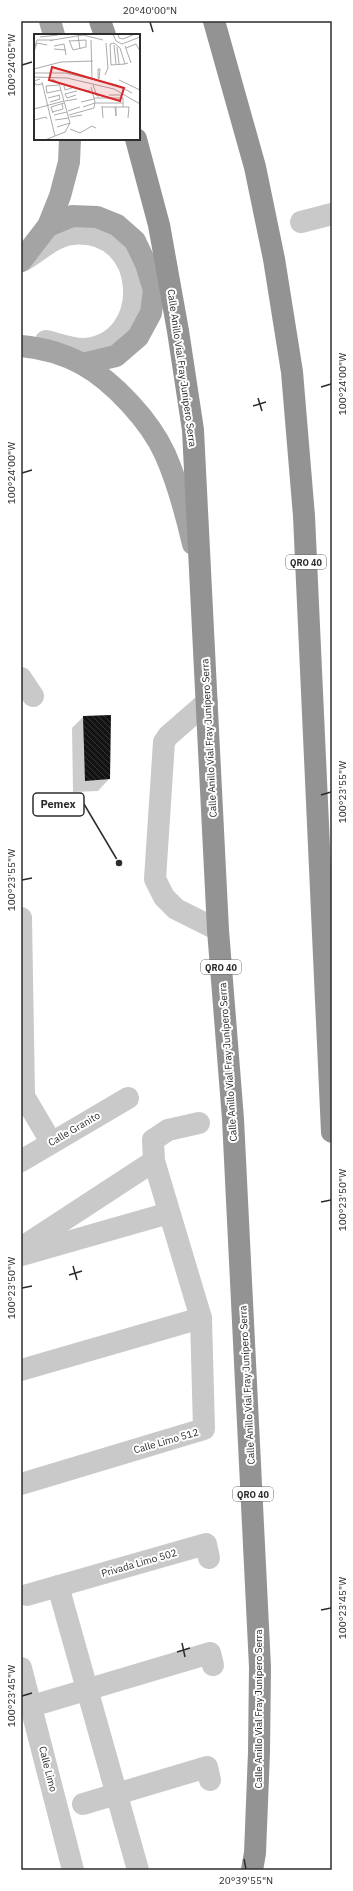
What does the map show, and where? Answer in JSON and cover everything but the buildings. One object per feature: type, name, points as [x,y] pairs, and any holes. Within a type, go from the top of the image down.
[{"type":"highway","points":[[100,21],[105,34]]},
{"type":"highway","name":"QRO 40","points":[[214,21],[255,167],[274,259],[292,372],[304,516],[320,897],[332,1132]]},
{"type":"highway","name":"Calle Anillo Vial Fray Junípero Serra","points":[[136,140],[159,226],[178,331],[193,430],[202,584],[218,930],[233,1119],[260,1667],[256,1830],[252,1870]]},
{"type":"highway","points":[[320,897],[332,954]]},
{"type":"main road","points":[[50,21],[54,34]]},
{"type":"main road","points":[[21,262],[48,226],[60,196],[70,162],[70,140]]},
{"type":"main road","points":[[48,226],[72,216],[97,217],[117,225],[134,241],[146,264],[154,290],[151,313],[138,337],[116,356],[82,364]]},
{"type":"main road","points":[[21,346],[59,354],[82,364],[106,382],[148,424],[165,454],[187,517],[202,584]]},
{"type":"street","points":[[301,222],[332,214]]},
{"type":"street","points":[[21,262],[55,239],[72,234],[89,234],[113,244],[124,255],[132,272],[135,290],[133,308],[127,322],[113,337],[99,345],[85,349],[71,348],[31,337],[21,338]]},
{"type":"street","points":[[207,702],[168,736],[164,742],[156,880],[164,897],[176,909],[218,930]]},
{"type":"street","points":[[21,918],[22,1093],[51,1142]]},
{"type":"street","name":"Calle Granito","points":[[21,1162],[51,1142],[128,1098]]},
{"type":"street","name":"Calle Limo 512","points":[[21,1484],[204,1429],[201,1318],[154,1161],[154,1140],[168,1130],[199,1123]]},
{"type":"street","points":[[21,1248],[154,1161]]},
{"type":"street","points":[[21,1255],[170,1214]]},
{"type":"street","points":[[21,1370],[201,1318]]},
{"type":"street","name":"Privada Limo 502","points":[[27,1595],[206,1544],[209,1558]]},
{"type":"street","points":[[58,1586],[138,1870]]},
{"type":"street","points":[[32,1706],[210,1653],[213,1665]]},
{"type":"street","name":"Calle Limo","points":[[21,1668],[73,1870]]},
{"type":"street","points":[[83,1804],[207,1767],[210,1780]]},
{"type":"place","name":"Pemex","points":[[119,863]]}]
